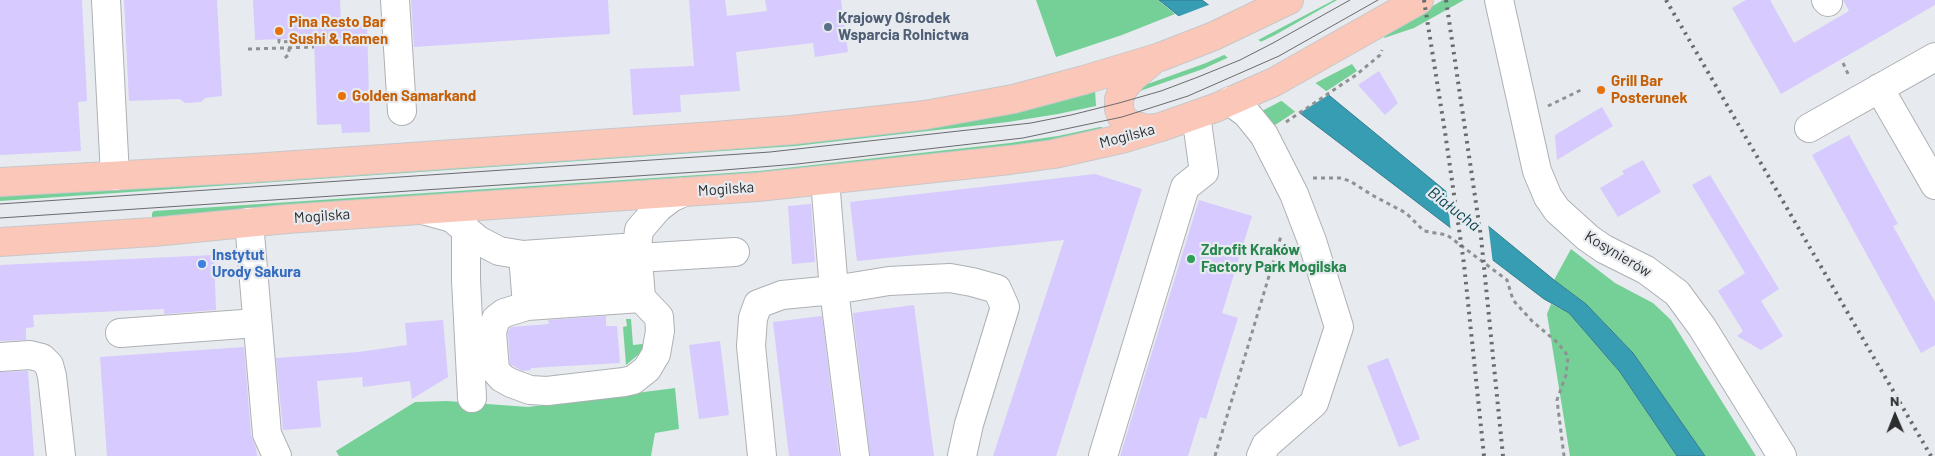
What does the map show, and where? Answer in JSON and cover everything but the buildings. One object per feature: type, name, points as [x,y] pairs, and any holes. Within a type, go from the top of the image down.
[{"type":"main road","name":"Mogilska","points":[[0,242],[153,232],[249,222],[684,192],[825,180],[1054,154],[1117,140],[1161,127],[1230,101],[1274,82],[1419,0]]},
{"type":"main road","points":[[0,182],[774,132],[925,115],[1013,98],[1084,80],[1163,56],[1214,36],[1279,5]]},
{"type":"main road","points":[[1161,127],[1146,129],[1129,124],[1122,117],[1119,104],[1126,84],[1139,71],[1163,56]]},
{"type":"street","points":[[106,0],[115,176]]},
{"type":"street","points":[[395,0],[402,111]]},
{"type":"street","name":"Kosynierów","points":[[1499,0],[1536,171],[1541,184],[1557,210],[1588,238],[1604,249],[1646,270],[1676,293],[1702,327],[1782,456]]},
{"type":"street","points":[[1809,128],[1935,56]]},
{"type":"street","points":[[1879,88],[1931,170]]},
{"type":"street","points":[[1230,101],[1247,114],[1264,135],[1294,194],[1312,241],[1339,327],[1314,403],[1266,445],[1261,456]]},
{"type":"street","points":[[1102,456],[1185,188],[1204,172],[1196,115]]},
{"type":"street","points":[[825,180],[834,290],[855,456]]},
{"type":"street","points":[[525,281],[504,313],[496,319],[492,332],[495,370],[502,378],[530,390],[547,391],[633,380],[647,369],[656,354],[660,331],[659,317],[639,269],[639,230],[648,218],[664,203],[684,192]]},
{"type":"street","points":[[421,210],[452,218],[478,240],[499,251],[525,281]]},
{"type":"street","points":[[249,222],[267,434],[277,456]]},
{"type":"street","points":[[466,229],[466,280],[472,398]]},
{"type":"street","points":[[525,281],[639,269],[735,252]]},
{"type":"street","points":[[525,281],[639,269]]},
{"type":"street","points":[[762,456],[751,346],[753,318],[758,304],[782,295],[834,290],[889,281],[950,278],[997,289],[1005,307],[969,424],[962,456]]},
{"type":"street","points":[[136,325],[257,323]]},
{"type":"street","points":[[0,357],[30,355],[42,358],[49,365],[52,376],[61,456]]},
{"type":"path","points":[[279,39],[279,42],[317,40],[316,38]]},
{"type":"path","points":[[296,40],[296,48]]},
{"type":"path","points":[[1278,127],[1341,85],[1380,56],[1386,43]]},
{"type":"path","points":[[248,49],[314,47]]},
{"type":"path","points":[[285,58],[289,54],[289,48]]},
{"type":"path","points":[[1525,117],[1583,89]]},
{"type":"path","points":[[1286,178],[1340,178],[1350,181],[1406,213],[1424,231],[1447,235],[1507,280],[1513,300],[1532,321],[1558,343],[1568,356],[1566,375],[1557,400],[1564,456]]},
{"type":"path","points":[[1215,456],[1282,234]]},
{"type":"green space","points":[[1036,0],[1158,0],[1175,14],[1122,35],[1056,57]]},
{"type":"green space","points":[[1337,0],[1275,35],[1240,52],[1203,69],[1137,92],[1145,85],[1206,63],[1260,39]]},
{"type":"green space","points":[[1443,0],[1464,0],[1414,28],[1384,38],[1385,34]]},
{"type":"green space","points":[[1352,64],[1357,71],[1269,129],[1260,112]]},
{"type":"green space","points":[[1095,90],[1096,106],[1058,114],[1008,122],[795,146],[0,201],[0,196],[600,158]]},
{"type":"green space","points":[[1102,127],[1102,130],[1036,144],[783,173],[152,221],[152,213],[154,211],[759,171],[1010,143],[1058,136]]},
{"type":"green space","points":[[1571,249],[1615,283],[1653,303],[1671,320],[1756,456],[1705,456],[1633,353],[1586,304],[1554,280]]},
{"type":"green space","points":[[1551,304],[1569,313],[1620,372],[1677,456],[1570,456],[1547,314]]},
{"type":"green space","points":[[626,319],[631,319],[633,345],[652,343],[626,365],[623,327],[627,326]]},
{"type":"green space","points":[[675,388],[679,429],[655,433],[651,456],[339,456],[336,451],[415,402],[447,401],[528,407]]},
{"type":"water","name":"Białucha","points":[[1159,0],[1202,0],[1325,92],[1554,280],[1586,304],[1633,353],[1705,456],[1677,456],[1620,372],[1569,313],[1544,299],[1296,110]]},
{"type":"pier","points":[[1211,4],[1330,94],[1298,114],[1177,17]]},
{"type":"pier","points":[[1446,188],[1488,223],[1493,264],[1451,232]]},
{"type":"tram line","points":[[0,204],[770,152],[1031,123],[1119,103],[1161,91],[1198,77],[1240,60],[1350,0]]},
{"type":"tram line","points":[[0,218],[712,171],[797,164],[1023,138],[1122,117],[1188,96],[1279,56],[1378,0]]},
{"type":"railway","points":[[1424,0],[1464,264],[1484,456]]},
{"type":"railway","points":[[1446,0],[1481,237],[1503,456]]},
{"type":"railway","points":[[1666,0],[1931,456]]},
{"type":"place","name":"Krajowy Ośrodek Wsparcia Rolnictwa","points":[[828,27]]},
{"type":"place","name":"Pina Resto Bar Sushi & Ramen","points":[[279,31]]},
{"type":"place","name":"Grill Bar Posterunek","points":[[1601,90]]},
{"type":"place","name":"Golden Samarkand","points":[[342,96]]},
{"type":"place","name":"Zdrofit Kraków Factory Park Mogilska","points":[[1191,259]]},
{"type":"place","name":"Instytut Urody Sakura","points":[[202,264]]}]
